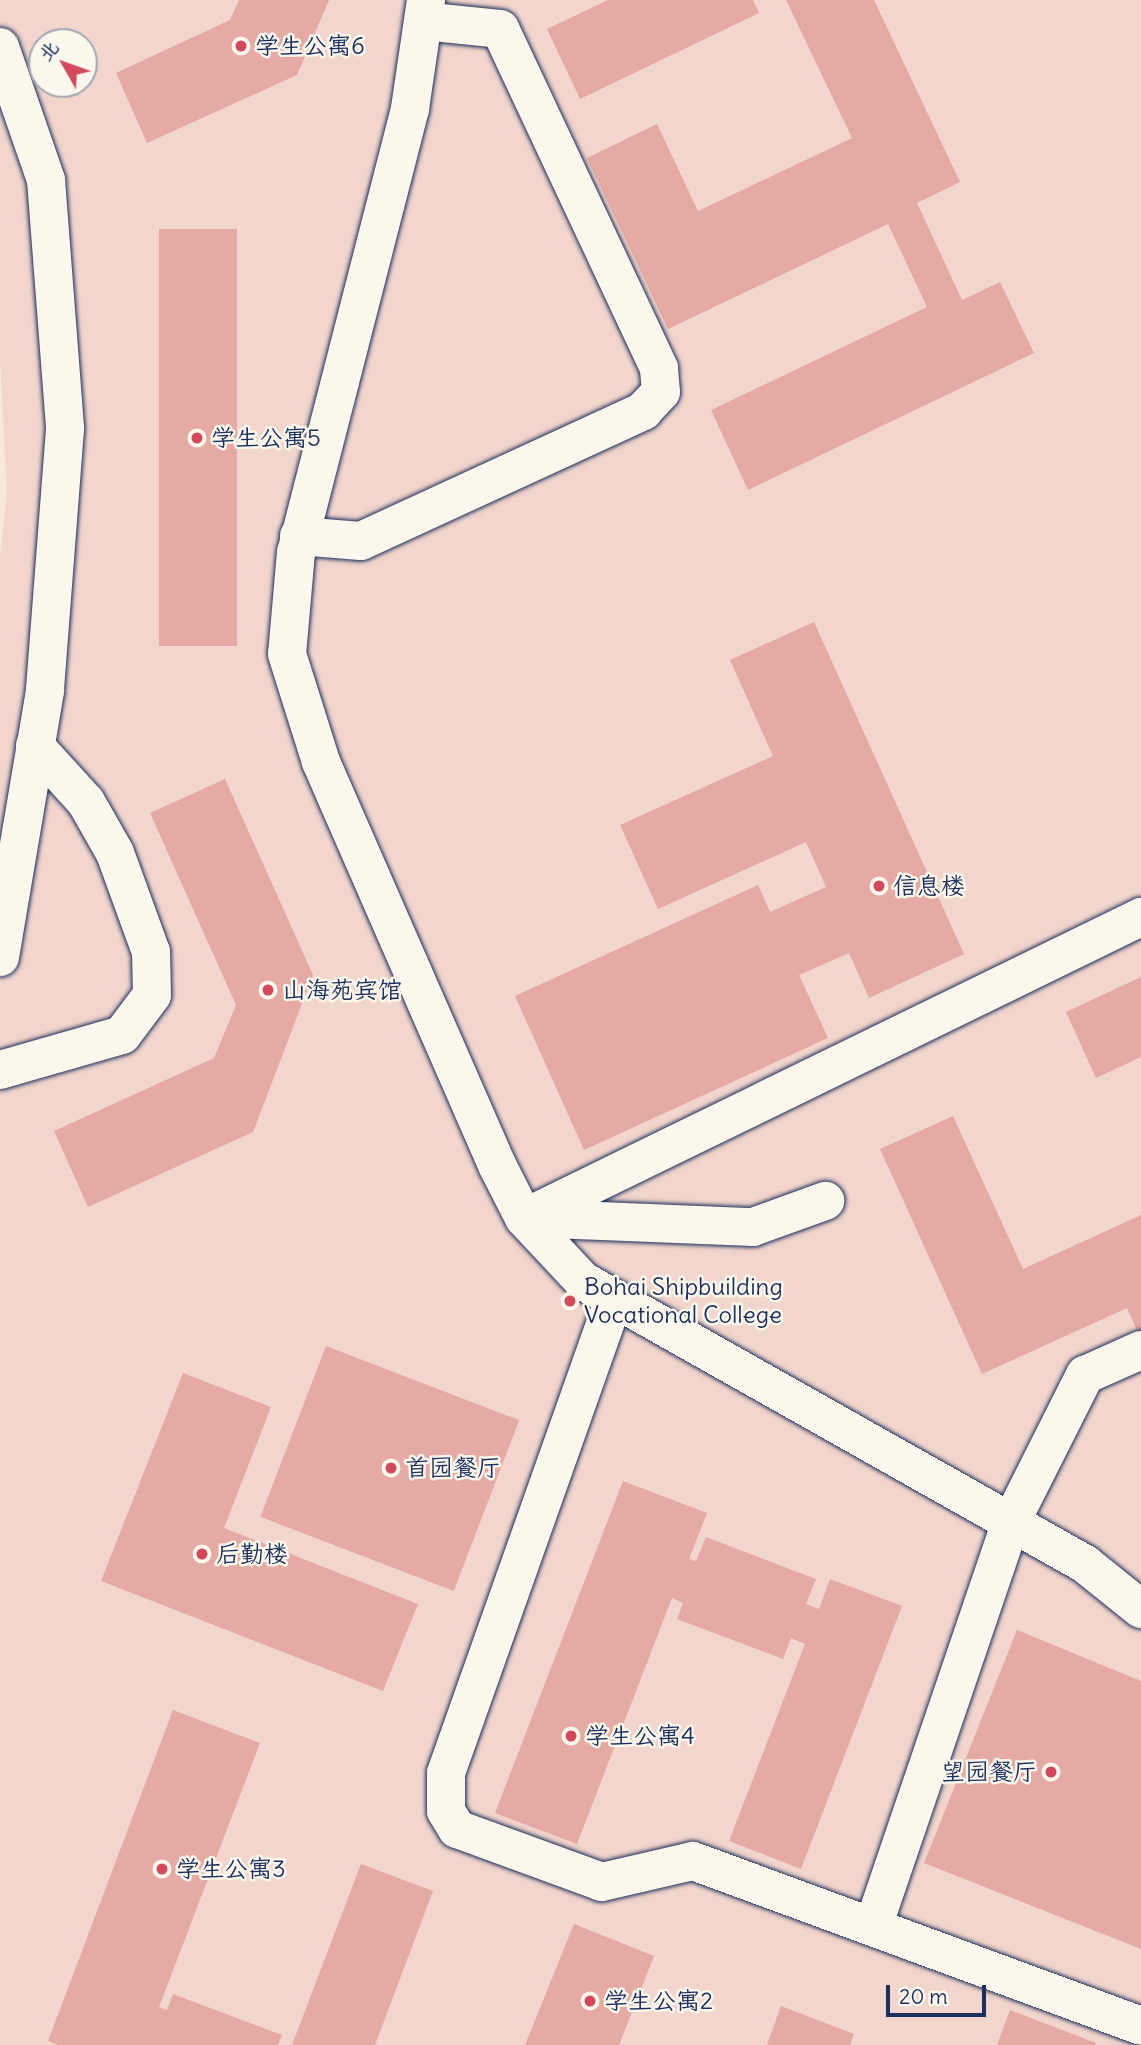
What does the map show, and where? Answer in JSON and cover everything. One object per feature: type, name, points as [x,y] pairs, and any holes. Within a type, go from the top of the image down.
[{"type":"street","points":[[299,536],[361,541],[643,411],[661,392],[659,368],[500,29],[425,10],[410,109],[299,536],[287,654],[321,762],[524,1218],[583,1281],[1085,1564],[1141,1609]]},
{"type":"street","points":[[0,47],[47,180],[65,429],[36,746],[0,957]]},
{"type":"street","points":[[0,1070],[122,1035],[152,995],[150,952],[116,853],[86,802],[36,746]]},
{"type":"street","points":[[524,1218],[1141,918]]},
{"type":"street","points":[[524,1218],[753,1227],[825,1201]]},
{"type":"street","points":[[614,1299],[446,1773],[446,1811],[457,1829],[601,1882],[693,1861],[1141,2026]]},
{"type":"street","points":[[873,1927],[1011,1522],[1085,1375],[1141,1350]]},
{"type":"shaded area","name":"Bohai Shipbuilding Vocational College","points":[[0,0],[1141,0],[1141,2045],[0,2045],[0,557],[7,491],[0,362]]},
{"type":"building","name":"学生公寓6","points":[[239,0],[329,0],[297,75],[147,143],[116,73],[230,20]]},
{"type":"building","points":[[608,0],[753,0],[759,13],[580,99],[547,29]]},
{"type":"building","points":[[786,0],[874,0],[960,182],[917,203],[962,300],[1000,282],[1034,353],[748,490],[711,410],[927,307],[888,224],[668,329],[587,158],[657,124],[698,211],[852,138]]},
{"type":"building","name":"学生公寓5","points":[[159,229],[237,229],[237,646],[159,646]]},
{"type":"building","name":"信息楼","points":[[814,622],[964,954],[869,998],[849,953],[799,975],[828,1038],[584,1150],[515,996],[758,885],[770,912],[826,887],[806,842],[658,909],[620,825],[773,756],[730,660]]},
{"type":"building","name":"山海苑宾馆","points":[[225,779],[313,975],[253,1132],[88,1207],[54,1131],[214,1058],[236,1005],[150,813]]},
{"type":"building","points":[[1141,977],[1141,1057],[1096,1078],[1066,1012]]},
{"type":"building","points":[[953,1116],[1023,1269],[1141,1215],[1141,1339],[1127,1308],[982,1374],[880,1149]]},
{"type":"building","name":"首园餐厅","points":[[326,1346],[519,1420],[454,1591],[260,1517]]},
{"type":"building","name":"后勤楼","points":[[183,1373],[271,1407],[224,1528],[418,1604],[383,1691],[101,1581]]},
{"type":"building","name":"学生公寓4","points":[[623,1481],[707,1513],[689,1559],[696,1561],[706,1537],[816,1579],[806,1604],[819,1609],[830,1579],[902,1606],[801,1869],[729,1841],[805,1644],[791,1638],[783,1659],[677,1619],[683,1603],[672,1598],[577,1844],[495,1813]]},
{"type":"building","name":"望园餐厅","points":[[1017,1630],[1141,1681],[1141,1949],[924,1863]]},
{"type":"building","name":"学生公寓3","points":[[173,1710],[260,1743],[159,2007],[167,2010],[173,1994],[282,2035],[278,2045],[58,2045],[48,2041]]},
{"type":"building","name":"学生公寓3","points":[[361,1864],[433,1891],[375,2045],[292,2045]]},
{"type":"building","name":"学生公寓2","points":[[574,1924],[654,1956],[619,2045],[525,2045]]},
{"type":"building","points":[[781,2006],[854,2034],[850,2045],[767,2045]]},
{"type":"building","points":[[1010,2010],[1096,2043],[997,2045]]},
{"type":"place","name":"学生公寓6","points":[[241,46]]},
{"type":"place","name":"学生公寓5","points":[[197,438]]},
{"type":"place","name":"信息楼","points":[[879,886]]},
{"type":"place","name":"山海苑宾馆","points":[[268,990]]},
{"type":"place","name":"Bohai Shipbuilding Vocational College","points":[[570,1301]]},
{"type":"place","name":"首园餐厅","points":[[391,1468]]},
{"type":"place","name":"后勤楼","points":[[202,1554]]},
{"type":"place","name":"学生公寓4","points":[[571,1736]]},
{"type":"place","name":"望园餐厅","points":[[1051,1772]]},
{"type":"place","name":"学生公寓3","points":[[162,1869]]},
{"type":"place","name":"学生公寓2","points":[[590,2001]]}]
